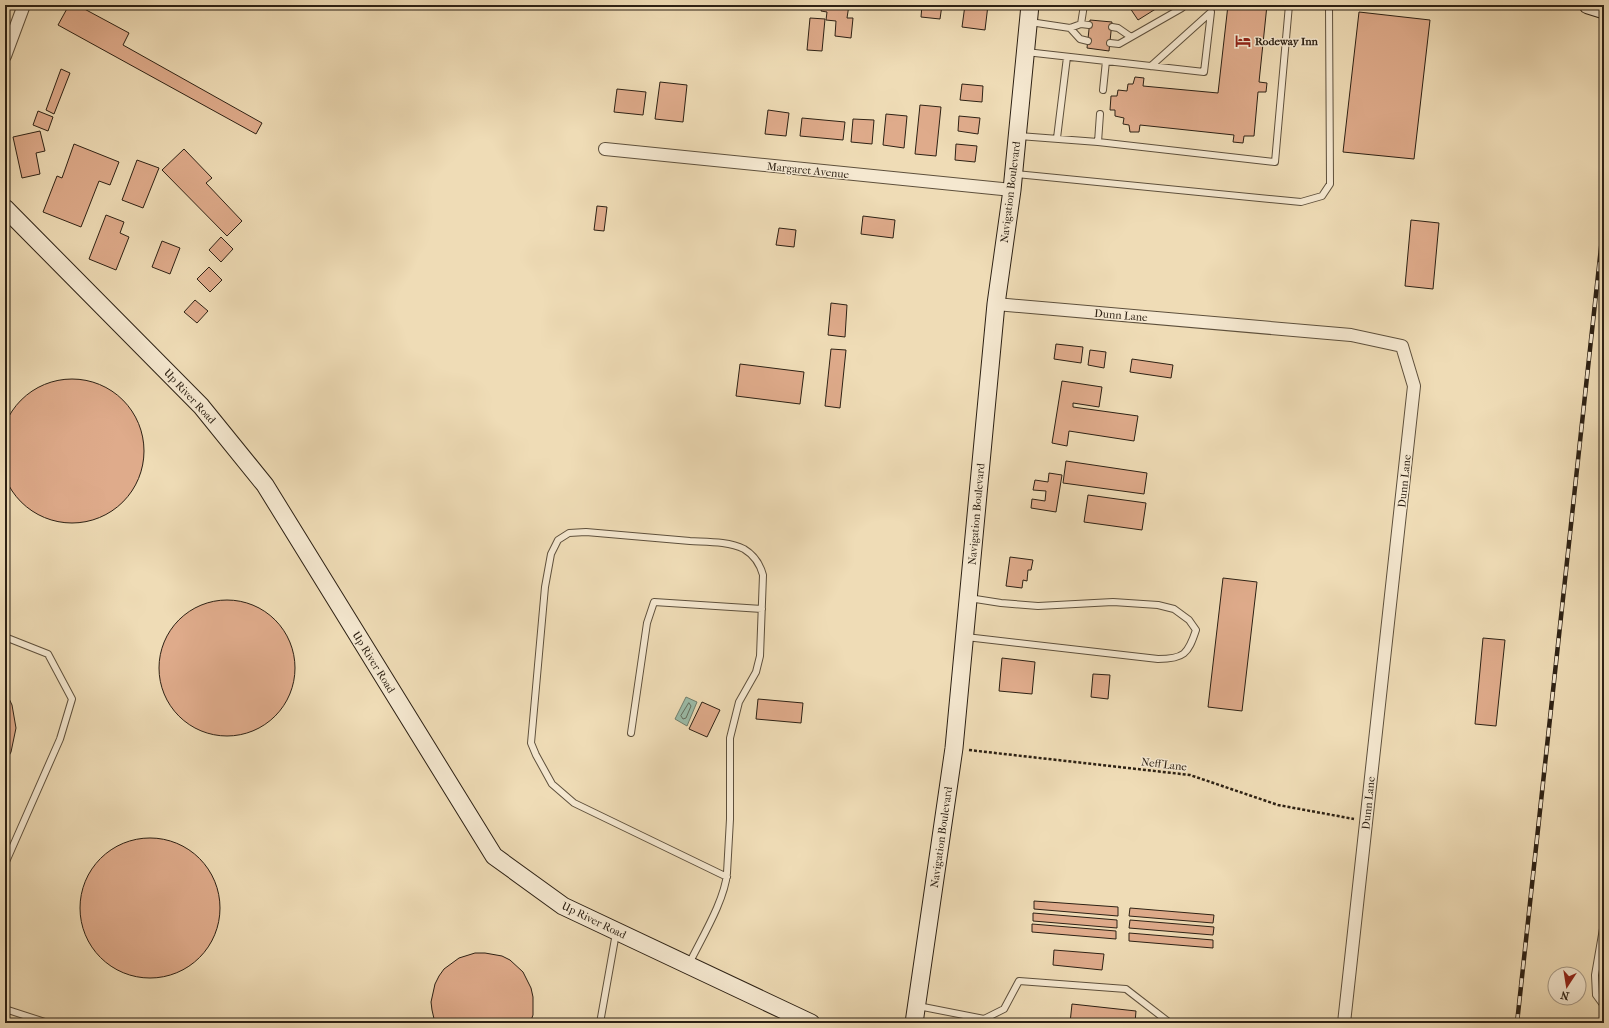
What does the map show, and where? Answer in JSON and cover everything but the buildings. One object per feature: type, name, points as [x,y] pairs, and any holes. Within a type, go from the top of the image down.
[{"type":"street","points":[[5,56],[24,5]]},
{"type":"street","name":"Navigation Boulevard","points":[[914,1023],[954,748],[996,304],[1012,182],[1030,5]]},
{"type":"street","points":[[1588,5],[1604,10]]},
{"type":"street","name":"Margaret Avenue","points":[[605,149],[1012,182]]},
{"type":"street","name":"Up River Road","points":[[5,208],[201,406],[265,485],[494,856],[563,906],[811,1023]]},
{"type":"street","name":"Dunn Lane","points":[[996,304],[1351,335],[1402,346],[1414,386],[1344,1023]]},
{"type":"lane","points":[[1081,24],[1084,5]]},
{"type":"lane","points":[[1110,43],[1118,44],[1185,5]]},
{"type":"lane","points":[[1017,136],[1098,142],[1275,162],[1289,5]]},
{"type":"lane","points":[[1012,182],[1300,202],[1322,196],[1330,184],[1329,5]]},
{"type":"lane","points":[[1025,52],[1204,72],[1211,12],[1151,66]]},
{"type":"lane","points":[[1029,22],[1070,28],[1081,24],[1089,25]]},
{"type":"lane","points":[[1070,28],[1080,39],[1088,40]]},
{"type":"lane","points":[[1112,28],[1118,28],[1131,37]]},
{"type":"lane","points":[[1057,138],[1067,57]]},
{"type":"lane","points":[[1103,90],[1106,61]]},
{"type":"lane","points":[[1098,142],[1100,114]]},
{"type":"lane","points":[[688,965],[720,900],[726,883],[727,877],[730,819],[730,738],[739,702],[756,672],[760,656],[763,575],[761,565],[744,549],[734,546],[586,532],[569,534],[558,540],[551,554],[545,587],[531,743],[536,755],[552,784],[574,803],[727,877]]},
{"type":"lane","points":[[964,637],[1158,659],[1174,659],[1184,655],[1191,647],[1196,630],[1190,620],[1174,609],[1158,605],[1113,602],[1038,606],[1001,603],[968,598]]},
{"type":"lane","points":[[631,733],[647,624],[654,602],[762,609]]},
{"type":"lane","points":[[5,637],[48,654],[72,699],[60,739],[5,864]]},
{"type":"lane","points":[[1604,923],[1595,975],[1596,995],[1604,1006]]},
{"type":"lane","points":[[600,1023],[617,932]]},
{"type":"lane","points":[[917,1005],[984,1019],[1004,1009],[1019,981],[1118,988],[1126,989],[1170,1023]]},
{"type":"lane","points":[[5,1008],[48,1023]]},
{"type":"path","name":"Neff Lane","points":[[954,748],[1190,775],[1278,805],[1366,821]]},
{"type":"water","points":[[686,697],[697,702],[687,726],[675,719]]},
{"type":"railway","points":[[1517,1023],[1604,220]]},
{"type":"place","name":"Rodeway Inn","points":[[1243,41]]}]
